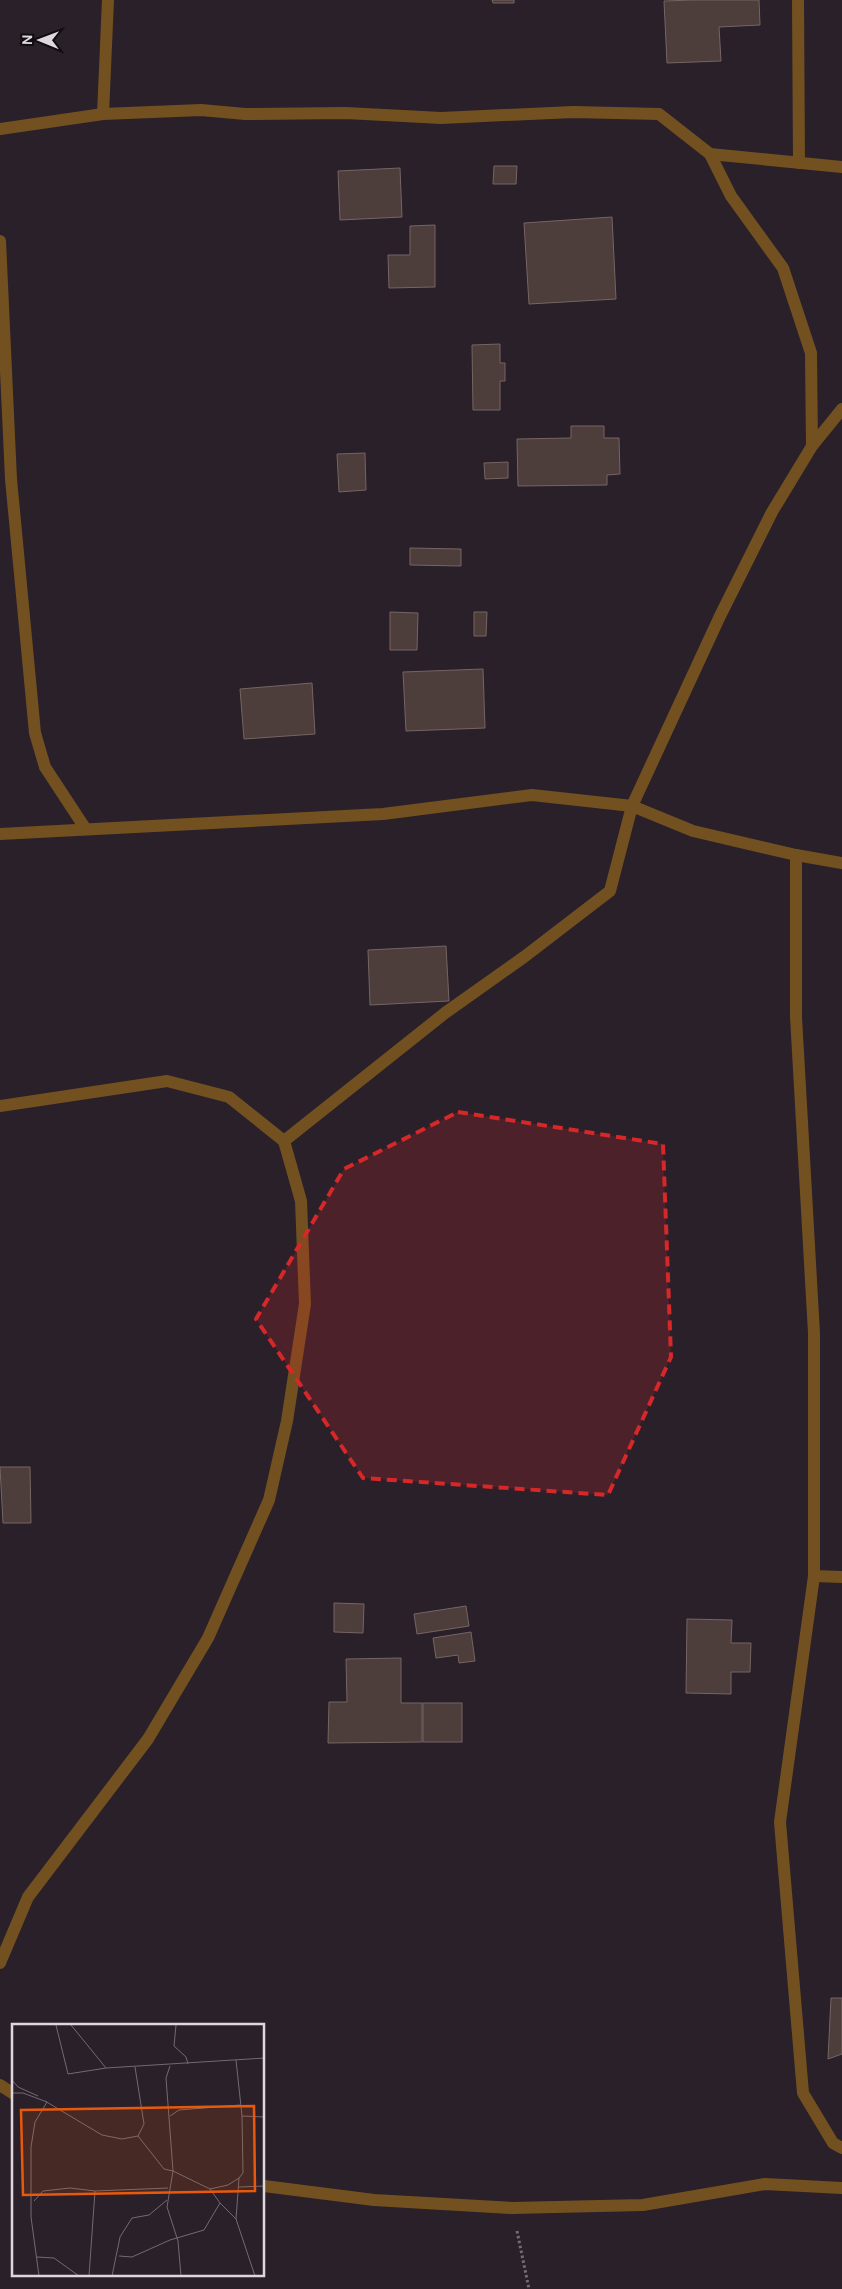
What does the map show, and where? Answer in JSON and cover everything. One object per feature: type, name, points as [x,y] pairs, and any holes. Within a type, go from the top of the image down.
[{"type":"street","points":[[102,114],[108,0]]},
{"type":"street","points":[[798,0],[799,163]]},
{"type":"street","points":[[0,130],[102,114],[201,110],[245,114],[346,113],[441,118],[573,112],[659,114],[710,154],[731,196],[783,268],[811,353],[812,446]]},
{"type":"street","points":[[710,154],[842,167]]},
{"type":"street","points":[[0,241],[11,479],[35,733],[46,767],[85,828]]},
{"type":"street","points":[[284,1141],[445,1013],[524,957],[610,891],[632,806],[720,616],[772,512],[812,446],[842,409]]},
{"type":"street","points":[[0,834],[85,828],[383,814],[532,795],[632,806],[693,831],[796,855],[842,863]]},
{"type":"street","points":[[796,855],[796,1017],[814,1333],[814,1576],[780,1822],[804,2092],[833,2144],[842,2148]]},
{"type":"street","points":[[0,1106],[167,1080],[228,1097],[284,1141],[301,1201],[305,1304],[287,1421],[269,1500],[208,1638],[148,1739],[28,1897],[0,1963]]},
{"type":"street","points":[[814,1576],[842,1577]]},
{"type":"street","points":[[0,2085],[12,2093]]},
{"type":"street","points":[[265,2186],[374,2200],[512,2208],[643,2205],[765,2184],[842,2188]]},
{"type":"path","points":[[512,2208],[529,2289]]},
{"type":"highlighted area","points":[[458,1112],[663,1144],[671,1357],[608,1495],[363,1478],[256,1319],[344,1169]]},
{"type":"building","points":[[492,0],[514,0],[514,3],[493,3]]},
{"type":"building","points":[[759,0],[760,25],[719,27],[721,61],[667,63],[664,1]]},
{"type":"building","points":[[494,166],[517,166],[516,184],[493,184]]},
{"type":"building","points":[[400,168],[402,217],[340,220],[338,171]]},
{"type":"building","points":[[612,217],[616,299],[529,304],[524,223]]},
{"type":"building","points":[[435,225],[435,287],[389,288],[388,255],[410,255],[410,226]]},
{"type":"building","points":[[500,344],[500,363],[505,363],[505,381],[500,381],[500,410],[473,410],[472,345]]},
{"type":"building","points":[[571,426],[604,426],[604,438],[619,438],[620,474],[607,475],[607,485],[518,486],[517,439],[571,438]]},
{"type":"building","points":[[365,453],[366,490],[339,492],[337,454]]},
{"type":"building","points":[[508,462],[508,478],[485,479],[484,463]]},
{"type":"building","points":[[410,548],[461,549],[461,566],[410,565]]},
{"type":"building","points":[[390,612],[418,613],[417,650],[390,650]]},
{"type":"building","points":[[474,612],[487,612],[486,636],[474,636]]},
{"type":"building","points":[[483,669],[485,728],[406,731],[403,672]]},
{"type":"building","points":[[312,683],[315,734],[244,739],[240,689]]},
{"type":"building","points":[[446,946],[449,1001],[370,1005],[368,950]]},
{"type":"building","points":[[0,1467],[30,1467],[31,1523],[3,1523]]},
{"type":"building","points":[[334,1603],[364,1604],[363,1633],[334,1632]]},
{"type":"building","points":[[466,1606],[469,1626],[417,1634],[414,1614]]},
{"type":"building","points":[[687,1619],[732,1620],[731,1643],[751,1643],[750,1672],[731,1672],[731,1694],[686,1693]]},
{"type":"building","points":[[471,1632],[475,1661],[459,1663],[458,1655],[436,1658],[433,1638]]},
{"type":"building","points":[[401,1658],[401,1703],[422,1703],[422,1742],[328,1743],[329,1702],[347,1702],[346,1659]]},
{"type":"building","points":[[423,1703],[462,1703],[462,1742],[423,1742]]},
{"type":"building","points":[[831,1998],[842,1998],[842,2054],[828,2059]]}]
